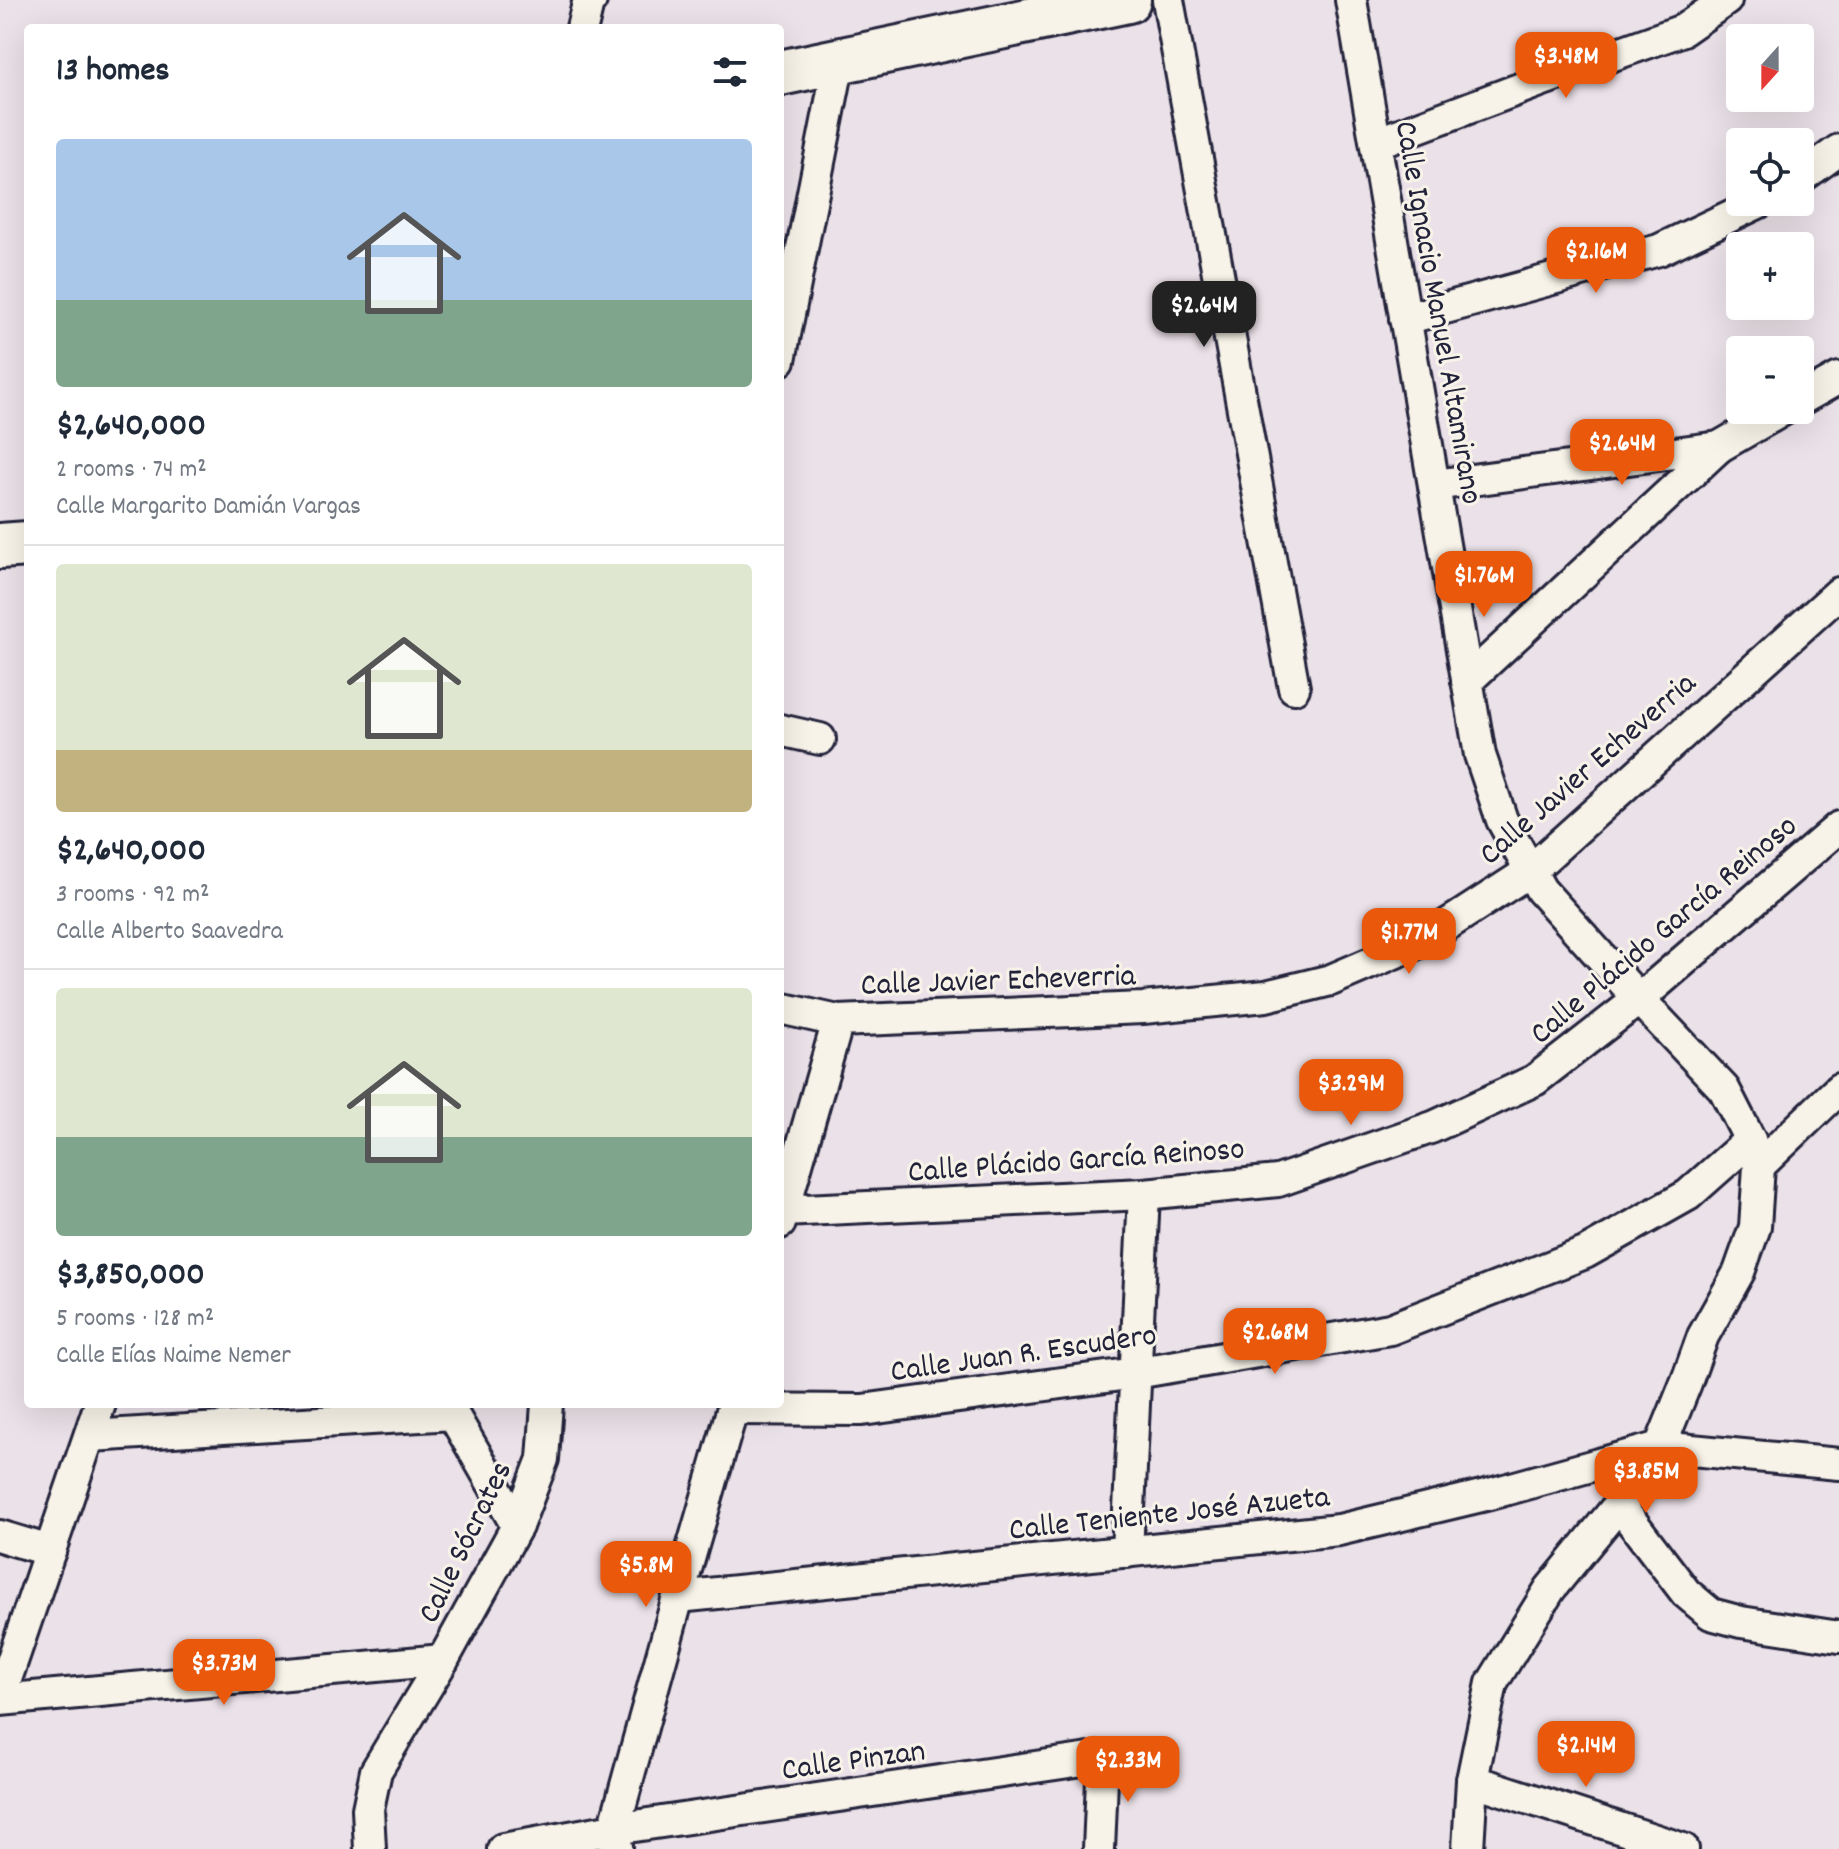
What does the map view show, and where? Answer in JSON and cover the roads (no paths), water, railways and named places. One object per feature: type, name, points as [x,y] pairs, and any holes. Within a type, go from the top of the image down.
[{"type":"street","points":[[583,24],[591,0]]},
{"type":"street","points":[[784,72],[839,61],[1019,12],[1128,0]]},
{"type":"street","points":[[1168,0],[1294,688]]},
{"type":"street","name":"Calle Ignacio Manuel Altamirano","points":[[1351,0],[1480,755],[1497,807],[1541,890],[1724,1089],[1755,1153]]},
{"type":"street","points":[[1376,143],[1683,30],[1726,0]]},
{"type":"street","points":[[784,340],[839,61]]},
{"type":"street","points":[[1814,168],[1839,150]]},
{"type":"street","points":[[1405,319],[1659,250],[1731,216]]},
{"type":"street","points":[[1814,392],[1839,378]]},
{"type":"street","points":[[1467,681],[1719,447],[1759,424]]},
{"type":"street","points":[[1434,485],[1719,447]]},
{"type":"street","points":[[0,546],[24,544]]},
{"type":"street","name":"Calle Javier Echeverria","points":[[838,1021],[1143,1008],[1266,996],[1331,980],[1422,941],[1530,871],[1839,593]]},
{"type":"street","points":[[784,731],[820,739]]},
{"type":"street","name":"Calle Plácido García Reinoso","points":[[784,1217],[1144,1194],[1278,1181],[1433,1127],[1535,1080],[1639,999],[1839,827]]},
{"type":"street","points":[[784,1009],[838,1021],[784,1210]]},
{"type":"street","name":"Calle Juan R. Escudero","points":[[777,1408],[862,1410],[1136,1373],[1390,1329],[1585,1253],[1755,1153],[1839,1089]]},
{"type":"street","points":[[1468,1849],[1472,1780],[1492,1683],[1550,1589],[1649,1468],[1660,1447],[1703,1336],[1739,1272],[1755,1227],[1755,1153]]},
{"type":"street","points":[[1127,1552],[1144,1194]]},
{"type":"street","points":[[0,1699],[99,1408]]},
{"type":"street","name":"Calle Sócrates","points":[[370,1849],[368,1809],[376,1771],[443,1660],[517,1526],[543,1459],[547,1408]]},
{"type":"street","points":[[616,1839],[678,1597],[734,1408]]},
{"type":"street","points":[[90,1436],[450,1409],[517,1526]]},
{"type":"street","points":[[1660,1447],[1839,1464]]},
{"type":"street","name":"Calle Teniente José Azueta","points":[[678,1597],[1339,1530],[1490,1494],[1660,1447]]},
{"type":"street","points":[[1619,1505],[1686,1593],[1711,1614],[1741,1622],[1839,1637]]},
{"type":"street","points":[[0,1536],[50,1551]]},
{"type":"street","name":"Calle Sócrates","points":[[0,1699],[443,1660]]},
{"type":"street","name":"Calle Pinzan","points":[[503,1849],[616,1839],[1103,1757],[1099,1849]]},
{"type":"street","points":[[1472,1780],[1683,1849]]}]
